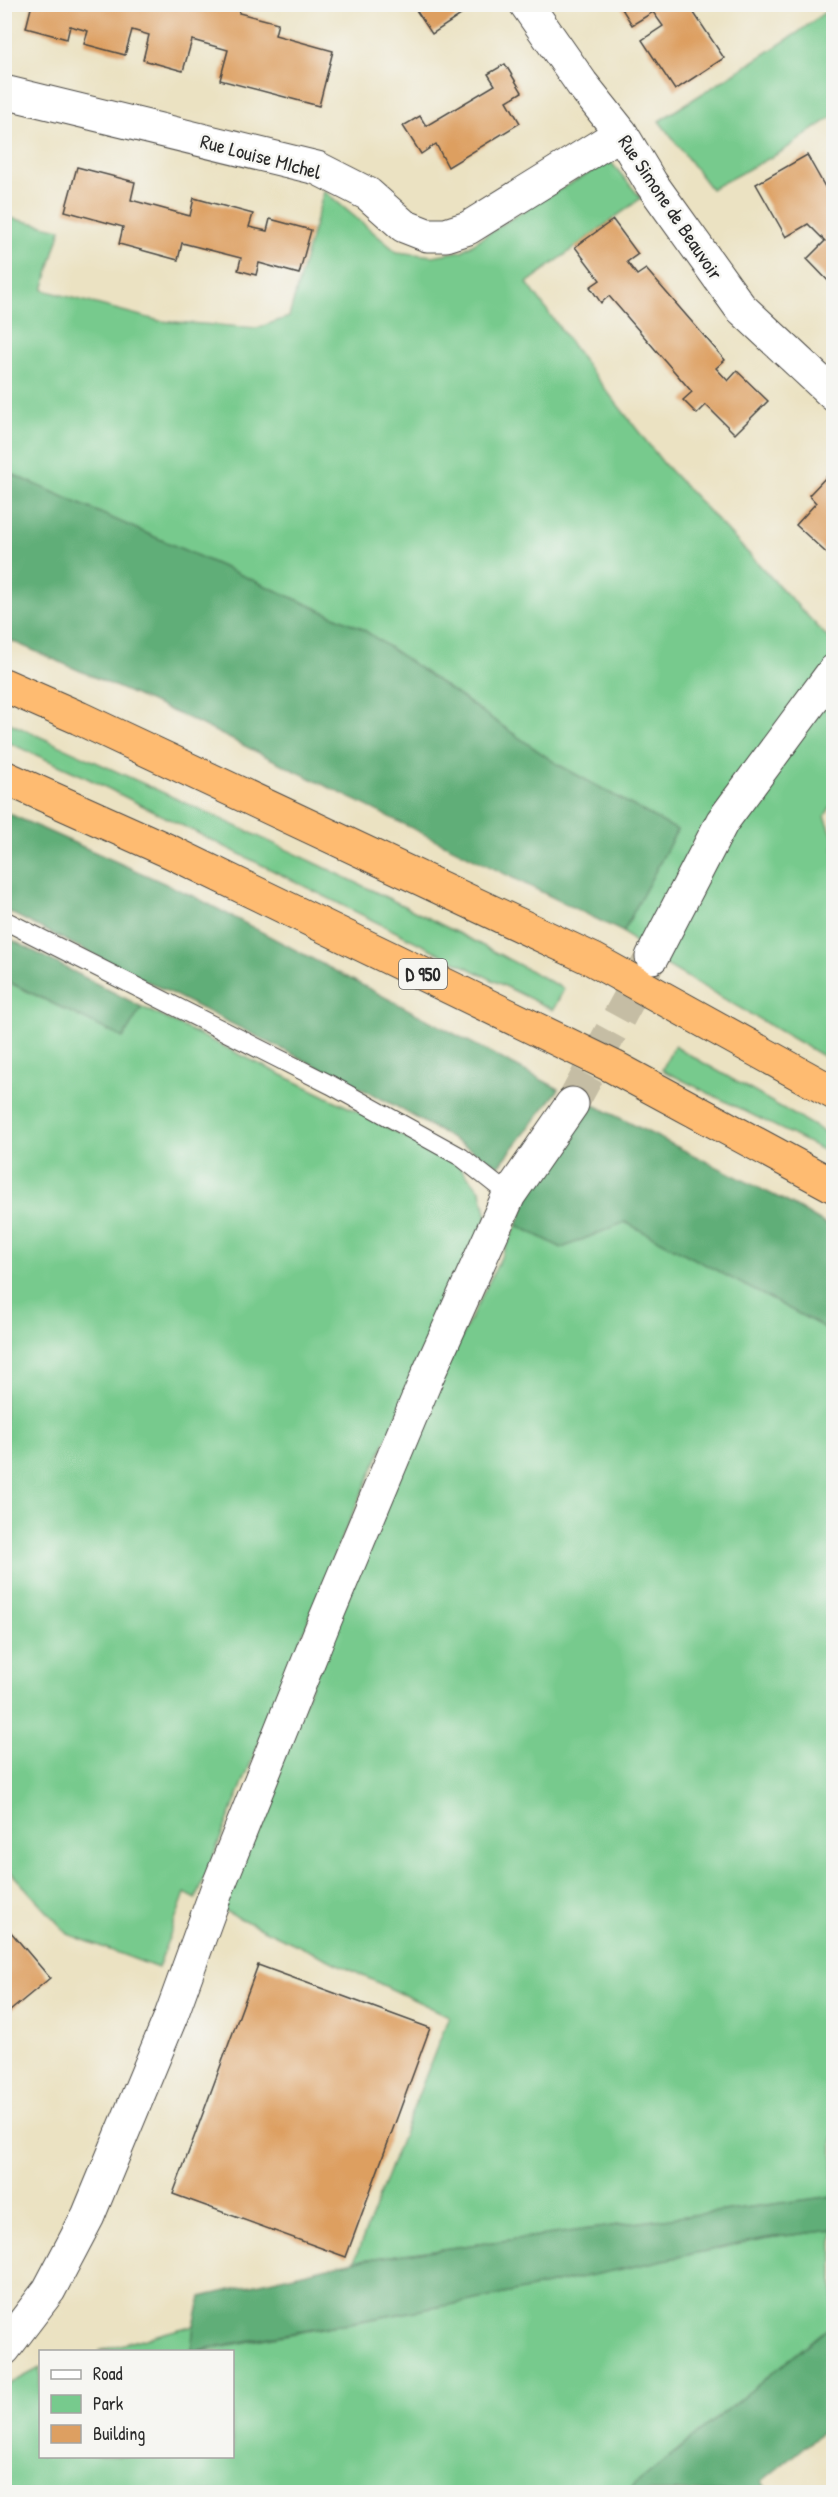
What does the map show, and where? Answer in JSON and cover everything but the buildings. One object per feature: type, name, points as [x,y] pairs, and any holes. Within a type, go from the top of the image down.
[{"type":"highway","points":[[4,685],[594,960],[834,1093]]},
{"type":"highway","name":"D 950","points":[[4,777],[171,852],[614,1067],[834,1186]]},
{"type":"street","name":"Rue Simone de Beauvoir","points":[[526,4],[582,84],[621,133],[651,183],[740,307],[834,394]]},
{"type":"street","name":"Rue Louise MIchel","points":[[4,92],[317,168],[368,194],[404,226],[427,235],[446,235],[468,228],[621,133]]},
{"type":"street","points":[[652,957],[722,822],[834,671]]},
{"type":"street","points":[[4,2349],[49,2290],[88,2216],[171,2016],[216,1892],[325,1620],[427,1377],[509,1195],[572,1104]]},
{"type":"lane","points":[[4,920],[341,1091],[461,1157],[509,1195]]},
{"type":"green space","points":[[833,6],[833,116],[781,152],[711,189],[659,121],[796,34]]},
{"type":"green space","points":[[610,161],[641,198],[527,283],[588,367],[664,464],[833,643],[834,801],[825,816],[834,839],[833,1062],[652,957],[623,932],[677,830],[557,764],[361,628],[5,471],[5,217],[61,229],[43,290],[160,321],[257,328],[289,317],[324,191],[397,252],[432,256],[462,251],[529,207]]},
{"type":"green space","points":[[5,471],[361,628],[557,764],[677,830],[623,932],[192,720],[5,638]]},
{"type":"green space","points":[[5,721],[357,883],[564,989],[553,1010],[83,776],[5,741]]},
{"type":"green space","points":[[5,812],[195,897],[559,1089],[499,1166],[394,1105],[5,910]]},
{"type":"green space","points":[[4,936],[142,1007],[123,1038],[5,980]]},
{"type":"green space","points":[[4,980],[122,1037],[142,1007],[356,1111],[458,1165],[481,1191],[487,1217],[340,1542],[196,1899],[185,1893],[158,1968],[68,1934],[5,1866]]},
{"type":"green space","points":[[674,1046],[833,1137],[833,1155],[662,1070]]},
{"type":"green space","points":[[594,1105],[791,1204],[833,1229],[833,1332],[625,1222],[562,1248],[517,1225],[533,1186]]},
{"type":"green space","points":[[625,1222],[833,1332],[833,2196],[354,2261],[449,2016],[220,1909],[417,1427],[517,1225],[562,1248]]},
{"type":"green space","points":[[833,2196],[833,2230],[767,2238],[471,2301],[191,2350],[201,2297],[354,2261]]},
{"type":"green space","points":[[833,2230],[833,2324],[626,2492],[5,2492],[4,2387],[39,2369],[39,2458],[234,2458],[234,2350],[202,2350],[471,2301],[767,2238]]},
{"type":"green space","points":[[833,2324],[833,2423],[762,2481],[768,2492],[626,2492]]},
{"type":"green space","points":[[194,2325],[191,2350],[102,2350]]},
{"type":"tunnel","points":[[572,1104],[651,958]]}]
